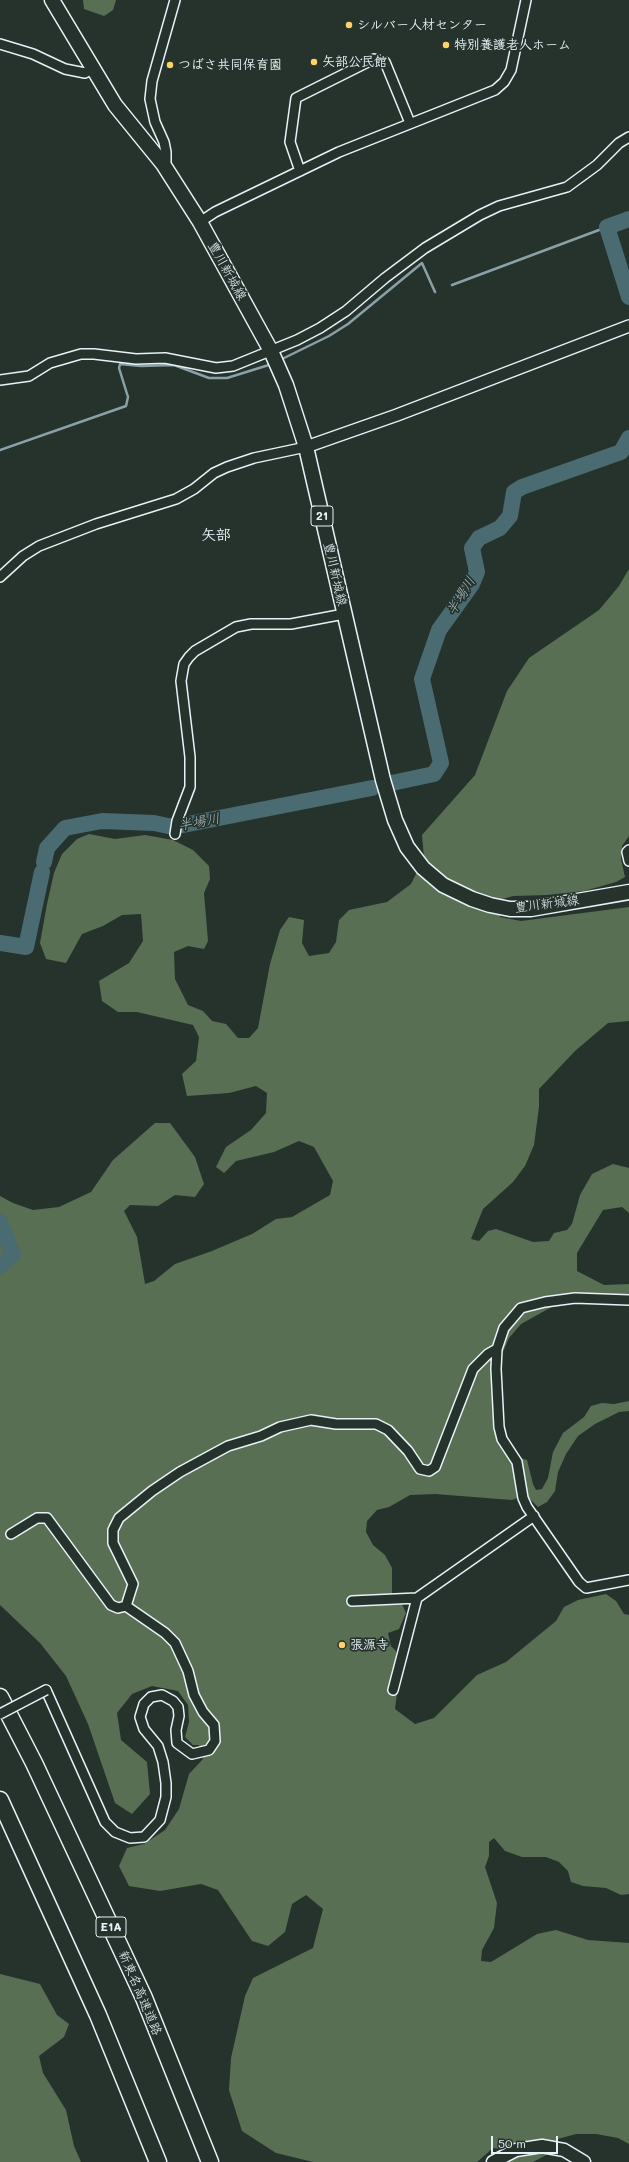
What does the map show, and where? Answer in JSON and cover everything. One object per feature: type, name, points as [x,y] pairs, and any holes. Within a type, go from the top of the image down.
[{"type":"highway","name":"新東名高速道路","points":[[0,1697],[38,1770],[144,1998],[210,2162]]},
{"type":"highway","points":[[0,1800],[98,2015],[158,2162]]},
{"type":"main road","name":"豊川新城線","points":[[52,0],[116,105],[163,164],[200,222],[271,351],[286,385],[306,447],[383,780],[395,820],[407,847],[423,868],[443,885],[472,899],[510,909],[561,904],[629,892]]},
{"type":"main road","points":[[493,2162],[516,2150],[542,2146],[564,2150],[584,2162]]},
{"type":"street","points":[[163,164],[166,160],[164,142],[155,122],[150,99],[152,81],[175,0]]},
{"type":"street","points":[[200,222],[215,212],[339,152],[495,90],[504,82],[511,70],[526,0]]},
{"type":"street","points":[[0,44],[33,54],[65,69],[85,73],[93,68]]},
{"type":"street","points":[[300,171],[290,142],[296,98],[374,59],[385,62],[410,123]]},
{"type":"street","points":[[0,380],[29,376],[50,363],[81,354],[136,359],[166,358],[216,368],[233,366],[297,340],[340,315],[425,248],[480,215],[500,206],[567,187],[597,165],[619,143],[629,137]]},
{"type":"street","points":[[0,577],[23,556],[39,546],[96,524],[176,499],[194,489],[214,473],[227,467],[254,458],[306,447],[397,415],[627,326]]},
{"type":"street","points":[[175,834],[177,821],[190,787],[190,757],[181,681],[184,664],[189,657],[195,651],[236,627],[251,624],[291,624],[344,614]]},
{"type":"street","points":[[629,850],[627,852],[629,861]]},
{"type":"street","points":[[629,1300],[574,1298],[544,1302],[521,1308],[504,1328],[497,1349],[499,1428],[502,1439],[517,1462],[523,1498],[579,1582],[586,1588],[629,1580]]},
{"type":"street","points":[[126,1606],[133,1584],[113,1543],[113,1530],[119,1518],[152,1491],[180,1472],[228,1446],[261,1436],[280,1427],[311,1420],[336,1424],[376,1424],[388,1430],[408,1451],[420,1469],[429,1471],[435,1467],[473,1368],[488,1354],[497,1349]]},
{"type":"street","points":[[352,1601],[416,1598],[534,1516]]},
{"type":"street","points":[[0,1714],[46,1690],[105,1822],[115,1832],[130,1838],[144,1837],[160,1820],[166,1797],[163,1762],[158,1746],[144,1729],[140,1717],[144,1704],[151,1697],[162,1695],[173,1700],[178,1707],[179,1716],[177,1743],[192,1754],[209,1750],[215,1741],[214,1725],[203,1712],[194,1695],[188,1671],[176,1643],[166,1633],[126,1606],[118,1608],[111,1605],[47,1518],[38,1518],[11,1534]]},
{"type":"street","points":[[393,1690],[416,1598]]},
{"type":"green space","points":[[83,0],[116,0],[113,10],[104,16],[84,9]]},
{"type":"green space","points":[[629,569],[629,836],[622,846],[621,859],[625,877],[616,882],[584,891],[547,895],[513,896],[502,899],[500,917],[521,921],[629,907],[629,1021],[608,1023],[575,1051],[539,1089],[539,1107],[534,1145],[525,1166],[513,1182],[483,1209],[471,1239],[479,1241],[488,1231],[496,1229],[533,1242],[549,1241],[554,1233],[567,1230],[572,1224],[580,1195],[592,1174],[613,1164],[629,1168],[629,1213],[622,1207],[603,1210],[577,1253],[577,1271],[604,1285],[629,1284],[629,1298],[609,1304],[578,1301],[557,1304],[521,1324],[509,1338],[500,1359],[493,1401],[497,1431],[510,1455],[527,1460],[536,1490],[542,1489],[548,1478],[553,1452],[563,1433],[584,1417],[591,1406],[602,1403],[614,1404],[629,1401],[629,1411],[619,1412],[595,1424],[578,1436],[566,1454],[558,1472],[555,1491],[547,1502],[538,1507],[526,1495],[512,1500],[435,1494],[410,1495],[389,1507],[377,1510],[367,1521],[366,1532],[373,1545],[385,1555],[392,1568],[392,1601],[402,1604],[406,1613],[399,1629],[388,1633],[391,1646],[396,1651],[399,1678],[395,1709],[415,1724],[434,1718],[477,1675],[506,1662],[556,1621],[564,1607],[578,1600],[606,1594],[616,1601],[624,1614],[629,1615],[629,1894],[621,1895],[606,1888],[583,1886],[571,1882],[568,1871],[559,1862],[546,1857],[522,1857],[505,1851],[494,1838],[489,1842],[489,1856],[485,1867],[497,1903],[494,1928],[482,1950],[481,1961],[491,1962],[537,1934],[556,1930],[588,1940],[629,1943],[629,2144],[618,2138],[596,2134],[576,2134],[558,2139],[548,2154],[533,2162],[509,2162],[502,2149],[493,2148],[477,2162],[313,2162],[276,2153],[242,2131],[229,2090],[231,2058],[245,1996],[253,1978],[313,1948],[323,1909],[306,1895],[292,1904],[285,1932],[268,1946],[252,1941],[218,1890],[201,1884],[160,1891],[129,1886],[119,1866],[127,1848],[144,1844],[165,1830],[179,1809],[189,1774],[203,1759],[199,1745],[193,1745],[185,1737],[189,1722],[188,1705],[178,1691],[152,1686],[132,1694],[117,1713],[121,1740],[147,1762],[150,1794],[132,1814],[115,1803],[88,1724],[66,1676],[40,1643],[0,1605],[0,1196],[13,1203],[33,1210],[59,1207],[91,1192],[113,1160],[155,1123],[170,1123],[195,1157],[204,1184],[195,1197],[175,1195],[158,1206],[130,1205],[124,1211],[137,1237],[145,1284],[154,1281],[175,1264],[212,1251],[252,1234],[276,1219],[292,1217],[330,1195],[333,1181],[314,1147],[299,1141],[274,1152],[236,1161],[224,1173],[216,1167],[226,1147],[251,1130],[266,1113],[267,1093],[256,1086],[229,1093],[187,1096],[182,1074],[196,1061],[199,1037],[193,1025],[137,1012],[118,1012],[102,1001],[99,981],[129,963],[143,941],[141,914],[122,915],[103,926],[82,934],[66,963],[46,959],[40,943],[47,904],[54,873],[62,854],[77,839],[89,834],[115,839],[145,835],[173,840],[193,850],[209,866],[210,879],[204,893],[208,941],[204,949],[188,946],[174,952],[175,979],[188,1005],[203,1011],[212,1021],[226,1024],[238,1038],[249,1038],[258,1028],[270,964],[280,930],[289,917],[304,920],[302,943],[309,956],[329,953],[336,942],[339,920],[349,910],[387,902],[411,884],[424,858],[422,835],[475,775],[507,691],[529,658],[599,610],[619,586]]},
{"type":"green space","points":[[0,1974],[40,1984],[57,2015],[69,2024],[64,2037],[39,2056],[43,2073],[66,2110],[74,2146],[81,2162],[0,2162]]},
{"type":"waterway","name":"半場川","points":[[629,219],[607,227],[629,297]]},
{"type":"waterway","points":[[452,285],[607,227]]},
{"type":"waterway","points":[[280,360],[329,336],[348,324],[422,263],[435,292]]},
{"type":"waterway","points":[[0,450],[126,406],[128,397],[119,368],[120,364],[141,366],[174,365],[209,378],[227,378],[272,364]]},
{"type":"waterway","name":"半場川","points":[[392,783],[434,774],[441,763],[422,679],[439,630],[472,584],[477,572],[472,548],[479,538],[500,528],[510,516],[514,492],[522,487],[621,452],[629,438]]},
{"type":"waterway","name":"半場川","points":[[44,862],[47,848],[65,828],[102,821],[154,823],[173,827],[372,788]]},
{"type":"waterway","name":"半場川","points":[[0,943],[26,947],[42,872]]},
{"type":"waterway","name":"半場川","points":[[0,1222],[13,1255],[0,1266]]},
{"type":"place","name":"シルバー人材センター","points":[[349,25]]},
{"type":"place","name":"特別養護老人ホーム","points":[[446,45]]},
{"type":"place","name":"矢部公民館","points":[[314,62]]},
{"type":"place","name":"つばさ共同保育園","points":[[170,65]]},
{"type":"place","name":"張源寺","points":[[342,1645]]},
{"type":"district","name":"矢部","points":[[216,535]]}]
